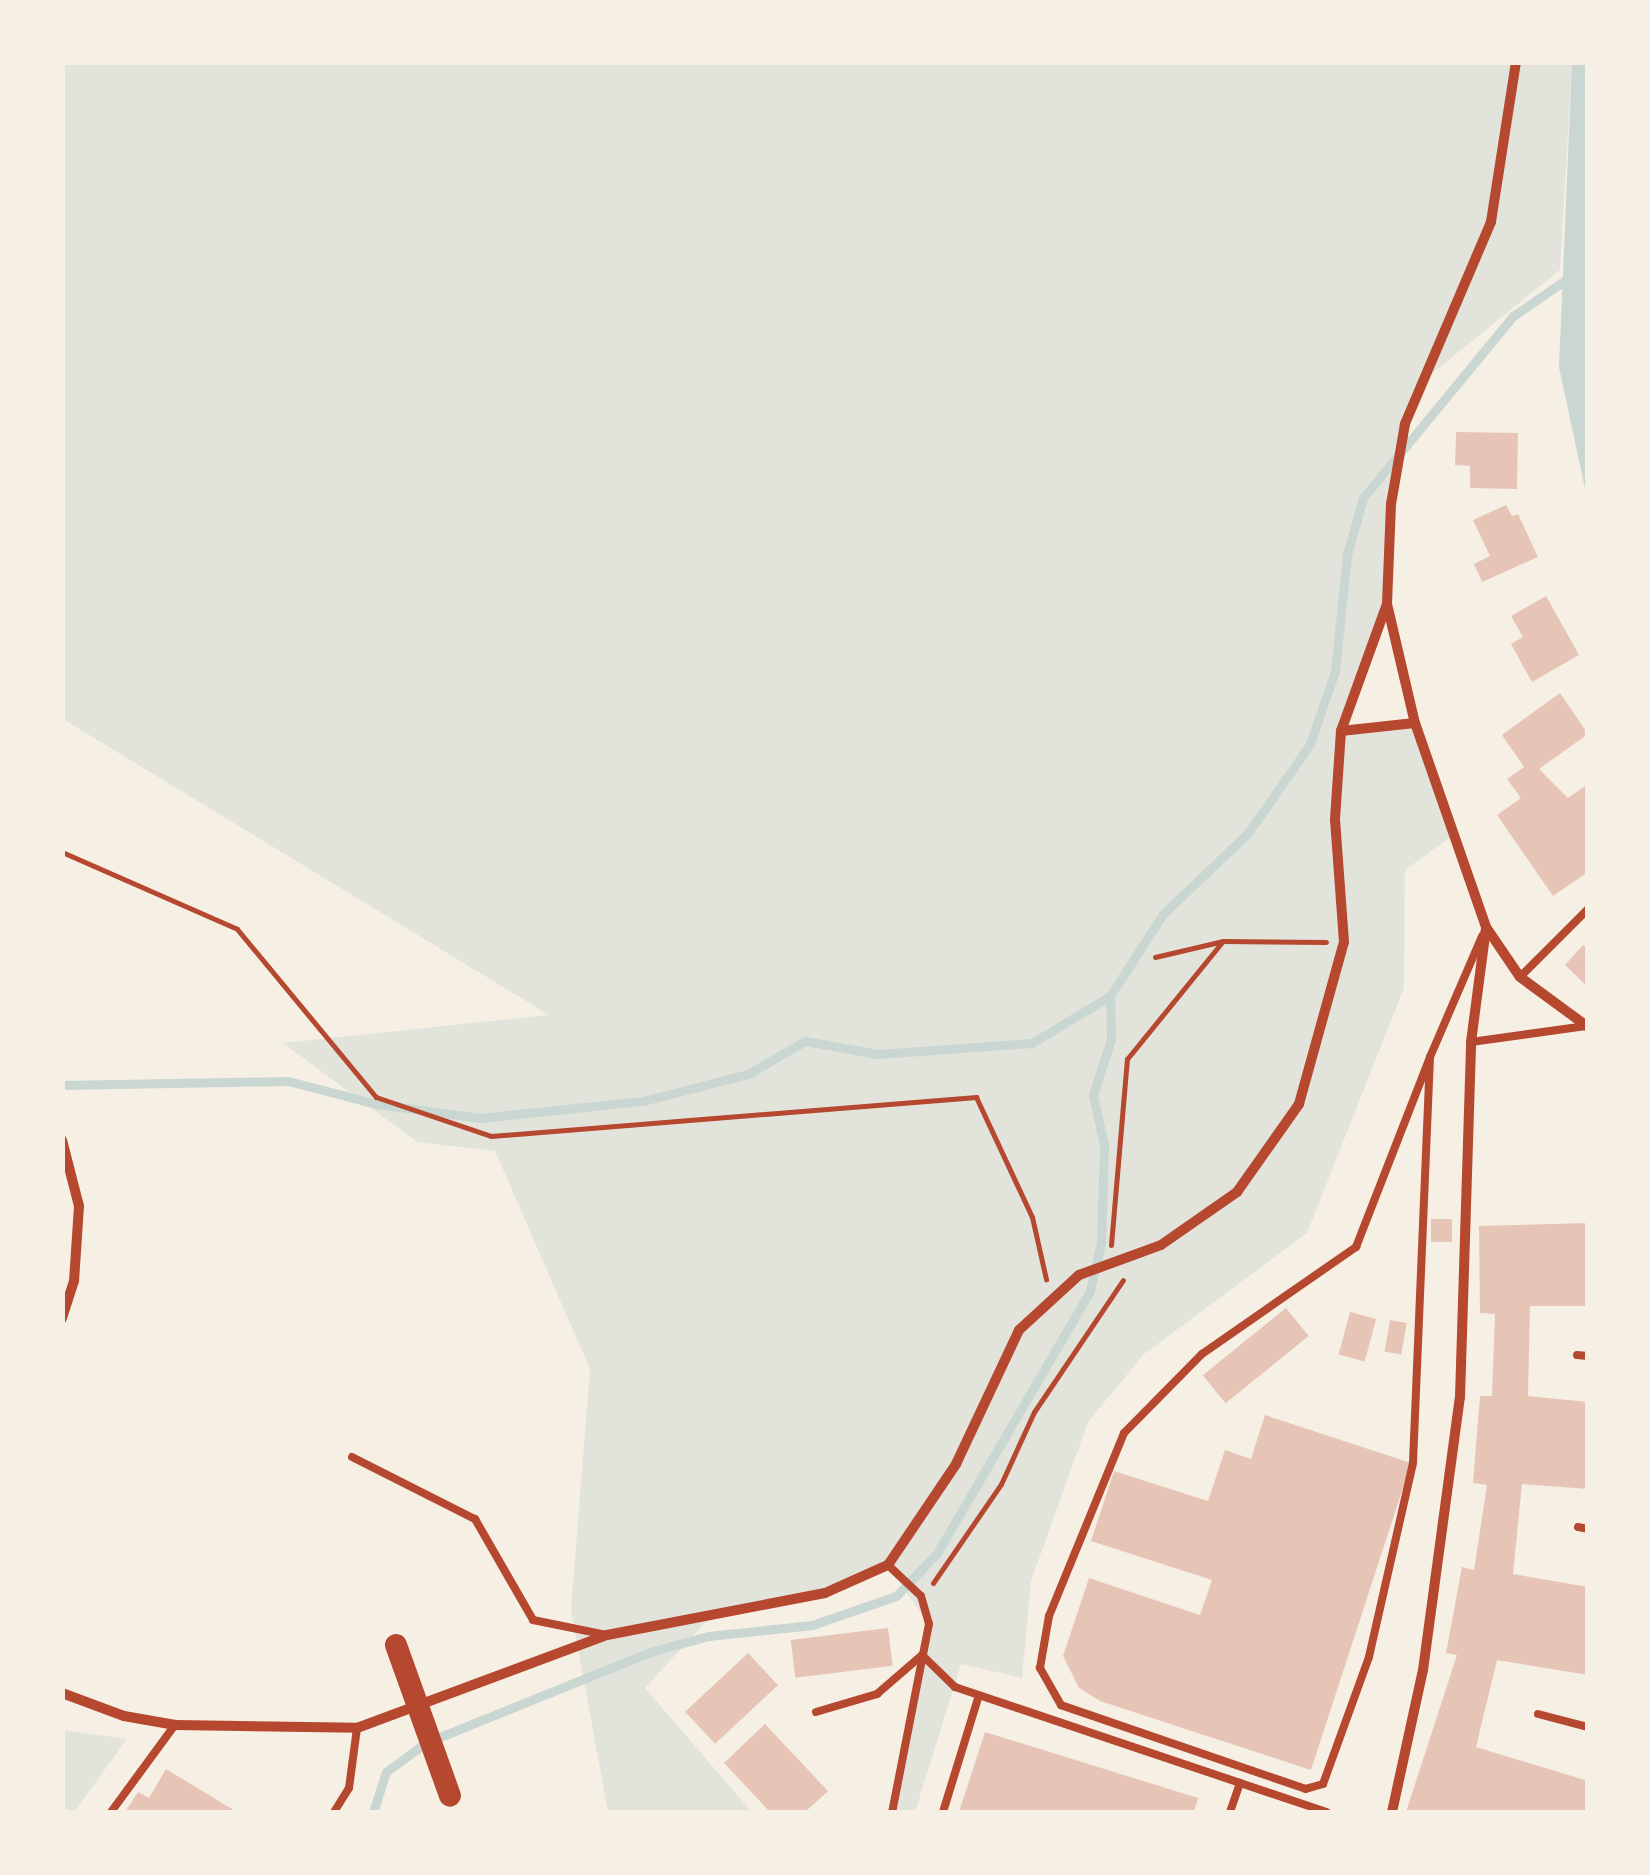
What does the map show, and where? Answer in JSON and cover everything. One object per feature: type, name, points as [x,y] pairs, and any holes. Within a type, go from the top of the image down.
[{"type":"main road","points":[[396,1645],[450,1796]]},
{"type":"street","points":[[1516,62],[1492,222],[1405,424],[1391,504],[1387,604],[1416,723],[1486,927],[1520,977],[1587,1027]]},
{"type":"street","points":[[62,1693],[124,1716],[176,1725],[357,1728],[607,1635],[826,1593],[892,1569],[956,1464],[1019,1330],[1050,1297],[1080,1275],[1162,1246],[1237,1192],[1299,1104],[1344,942],[1335,819],[1341,731],[1387,604]]},
{"type":"street","points":[[1341,731],[1416,723]]},
{"type":"street","points":[[1392,1812],[1423,1670],[1460,1397],[1471,1042],[1486,927]]},
{"type":"street","points":[[62,1140],[78,1206],[74,1281],[62,1319]]},
{"type":"lane","points":[[1520,977],[1588,909]]},
{"type":"lane","points":[[1430,1057],[1414,1462],[1370,1657],[1323,1784],[1306,1788],[1060,1705],[1040,1668],[1049,1616],[1124,1432],[1202,1354],[1356,1247],[1430,1057],[1486,927]]},
{"type":"lane","points":[[1471,1042],[1587,1027]]},
{"type":"lane","points":[[352,1457],[474,1520],[533,1620],[607,1635]]},
{"type":"lane","points":[[892,1569],[921,1596],[929,1624],[892,1812]]},
{"type":"lane","points":[[922,1656],[955,1687],[1327,1812]]},
{"type":"lane","points":[[816,1712],[877,1694],[922,1656]]},
{"type":"lane","points":[[943,1812],[979,1695]]},
{"type":"lane","points":[[1538,1714],[1588,1728]]},
{"type":"lane","points":[[110,1812],[176,1725]]},
{"type":"lane","points":[[334,1812],[349,1788],[357,1728]]},
{"type":"lane","points":[[1230,1812],[1240,1783]]},
{"type":"path","points":[[62,852],[237,929],[376,1097],[491,1136],[976,1097],[1032,1217],[1050,1297]]},
{"type":"path","points":[[1155,957],[1223,940],[1344,942]]},
{"type":"path","points":[[1110,1262],[1127,1059],[1223,940]]},
{"type":"path","points":[[921,1596],[952,1560],[1001,1484],[1034,1412],[1110,1292],[1162,1246]]},
{"type":"shaded area","points":[[63,63],[1572,63],[1560,270],[1424,380],[1405,424],[1391,504],[1387,604],[1342,730],[1415,723],[1452,836],[1405,870],[1404,988],[1307,1233],[1144,1354],[1088,1422],[1031,1581],[1022,1678],[961,1664],[915,1812],[892,1812],[929,1624],[887,1565],[825,1593],[713,1614],[645,1688],[752,1812],[608,1812],[571,1610],[590,1369],[495,1151],[417,1142],[283,1043],[549,1015],[63,719]]},
{"type":"shaded area","points":[[1572,63],[1588,63],[1587,498],[1559,367]]},
{"type":"shaded area","points":[[63,1730],[127,1739],[74,1812],[63,1808]]},
{"type":"building","points":[[1456,432],[1518,433],[1517,489],[1470,488],[1470,466],[1455,465]]},
{"type":"building","points":[[1506,505],[1512,516],[1518,514],[1538,557],[1482,582],[1474,564],[1490,556],[1473,520]]},
{"type":"building","points":[[1546,596],[1579,655],[1532,682],[1511,644],[1523,637],[1511,616]]},
{"type":"building","points":[[1560,693],[1588,734],[1539,769],[1568,798],[1588,784],[1588,872],[1553,896],[1497,815],[1521,798],[1507,779],[1524,767],[1502,735]]},
{"type":"building","points":[[1583,945],[1588,949],[1588,987],[1565,965]]},
{"type":"building","points":[[1431,1219],[1452,1219],[1452,1242],[1431,1242]]},
{"type":"building","points":[[1588,1223],[1588,1306],[1530,1306],[1528,1396],[1588,1402],[1588,1489],[1522,1484],[1513,1574],[1588,1587],[1588,1675],[1497,1660],[1476,1747],[1588,1781],[1588,1812],[1406,1812],[1457,1655],[1446,1653],[1462,1567],[1474,1570],[1487,1485],[1473,1483],[1480,1396],[1492,1396],[1495,1314],[1480,1313],[1479,1226]]},
{"type":"building","points":[[1286,1308],[1309,1336],[1226,1403],[1203,1375]]},
{"type":"building","points":[[1350,1312],[1376,1319],[1365,1361],[1339,1355]]},
{"type":"building","points":[[1390,1320],[1407,1323],[1401,1354],[1384,1352]]},
{"type":"building","points":[[1265,1415],[1411,1463],[1311,1770],[1100,1701],[1079,1688],[1063,1656],[1089,1578],[1200,1615],[1212,1580],[1091,1541],[1114,1471],[1208,1501],[1225,1450],[1251,1459]]},
{"type":"building","points":[[888,1628],[893,1666],[795,1678],[791,1640]]},
{"type":"building","points":[[748,1653],[778,1685],[715,1744],[685,1712]]},
{"type":"building","points":[[765,1724],[828,1791],[805,1812],[770,1812],[724,1763]]},
{"type":"building","points":[[985,1732],[1198,1798],[1194,1812],[959,1812]]},
{"type":"building","points":[[166,1769],[237,1812],[125,1812],[138,1792],[149,1798]]},
{"type":"waterway","points":[[62,1085],[288,1081],[377,1104],[480,1118],[643,1101],[748,1074],[805,1041],[878,1054],[1032,1043],[1110,996],[1163,914],[1248,833],[1310,744],[1335,671],[1347,555],[1363,498],[1513,316],[1567,279],[1588,275]]},
{"type":"waterway","points":[[373,1812],[386,1772],[425,1743],[650,1652],[708,1636],[812,1625],[896,1596],[937,1553],[1090,1291],[1101,1243],[1104,1145],[1093,1095],[1111,1039],[1110,996]]}]
